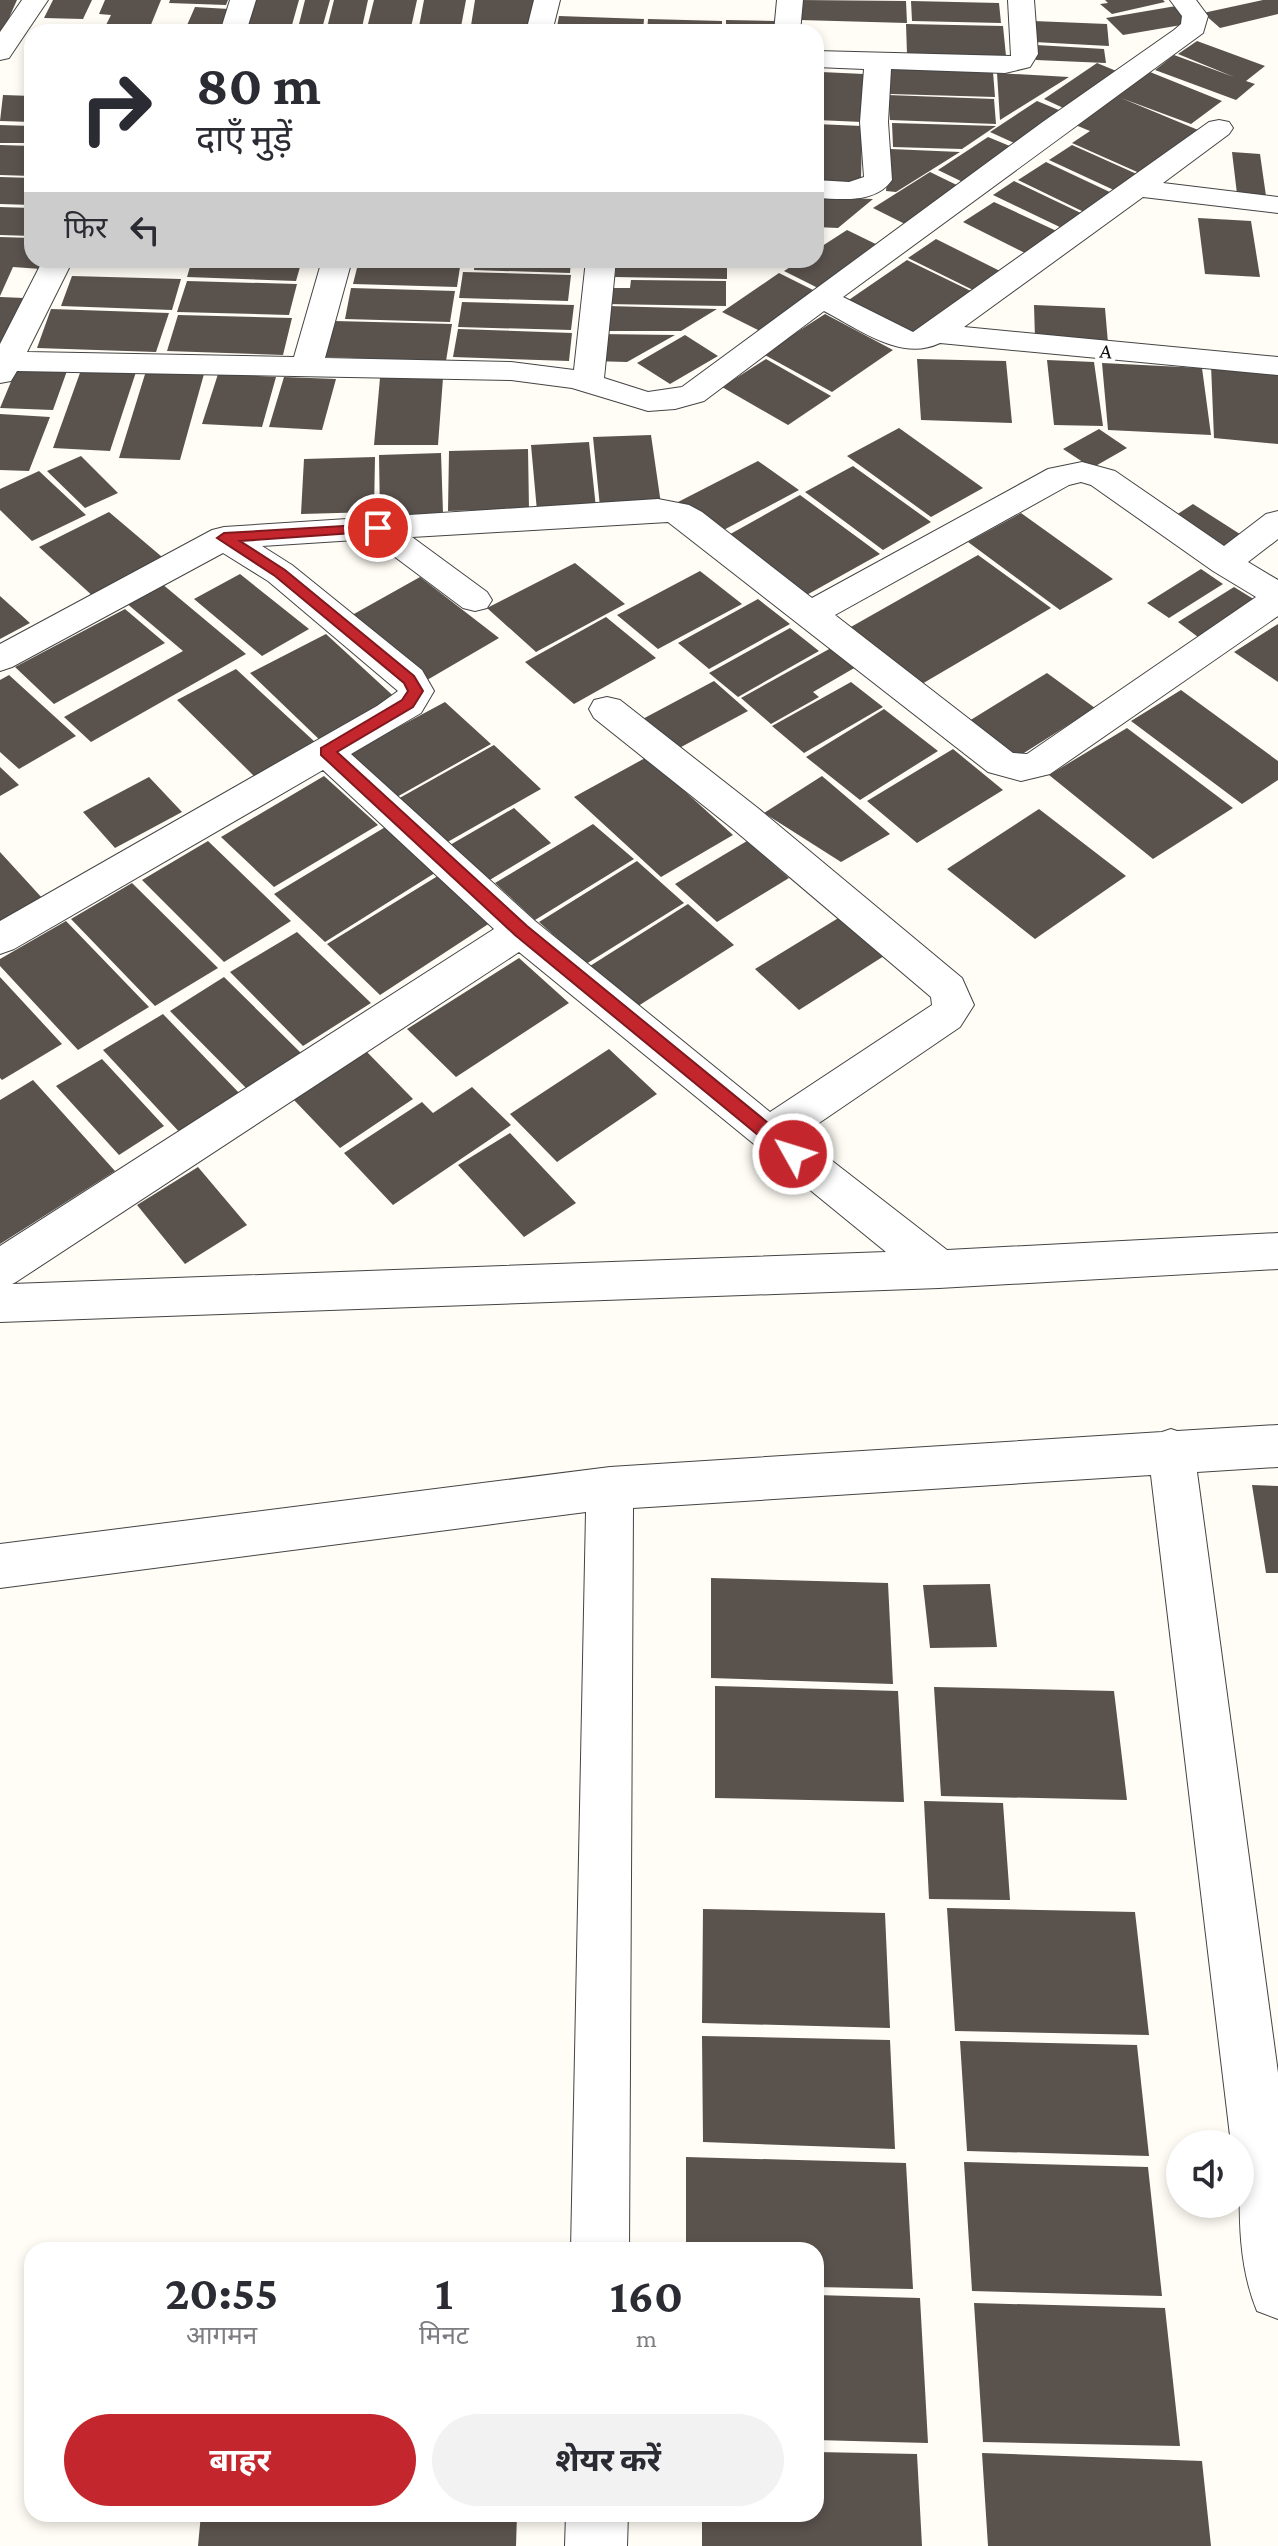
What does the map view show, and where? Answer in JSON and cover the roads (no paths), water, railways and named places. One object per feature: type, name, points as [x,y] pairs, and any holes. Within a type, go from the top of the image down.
[{"type":"street","points":[[16,40],[35,0]]},
{"type":"street","points":[[236,24],[243,0]]},
{"type":"street","points":[[541,24],[547,0]]},
{"type":"street","points":[[788,24],[790,0]]},
{"type":"street","points":[[824,59],[1005,65],[1021,61],[1025,54],[1021,0]]},
{"type":"street","points":[[54,268],[2,366],[511,371],[558,375],[588,382],[638,401],[665,403],[693,394],[1054,127],[1183,36],[1194,27],[1195,16],[1183,0]]},
{"type":"street","points":[[824,189],[857,191],[871,187],[878,180],[874,122],[878,62]]},
{"type":"street","points":[[935,333],[1219,128]]},
{"type":"street","points":[[1137,188],[1276,205]]},
{"type":"street","points":[[307,367],[335,268]]},
{"type":"street","points":[[588,382],[600,268]]},
{"type":"street","name":"A","points":[[823,299],[909,341],[917,342],[935,333],[1278,366]]},
{"type":"street","points":[[0,659],[224,538],[658,510],[677,513],[690,520],[808,615],[1001,763],[1021,768],[1037,765],[1278,597],[1103,478],[1082,472],[1060,476],[808,615]]},
{"type":"street","points":[[1225,563],[1278,522]]},
{"type":"street","points":[[378,528],[475,600]]},
{"type":"street","points":[[0,939],[408,704],[416,691],[409,679],[280,573],[224,538]]},
{"type":"street","points":[[607,709],[746,819],[948,989],[954,1005],[946,1016],[769,1135]]},
{"type":"street","points":[[326,752],[521,931],[769,1135],[939,1269]]},
{"type":"street","points":[[0,1269],[521,931]]},
{"type":"street","points":[[0,1303],[939,1269],[1278,1251]]},
{"type":"street","points":[[0,1566],[610,1488],[1171,1450],[1278,1446]]},
{"type":"street","points":[[1171,1450],[1278,2290]]},
{"type":"street","points":[[600,2242],[610,1488]]},
{"type":"street","points":[[596,2546],[597,2522]]}]
